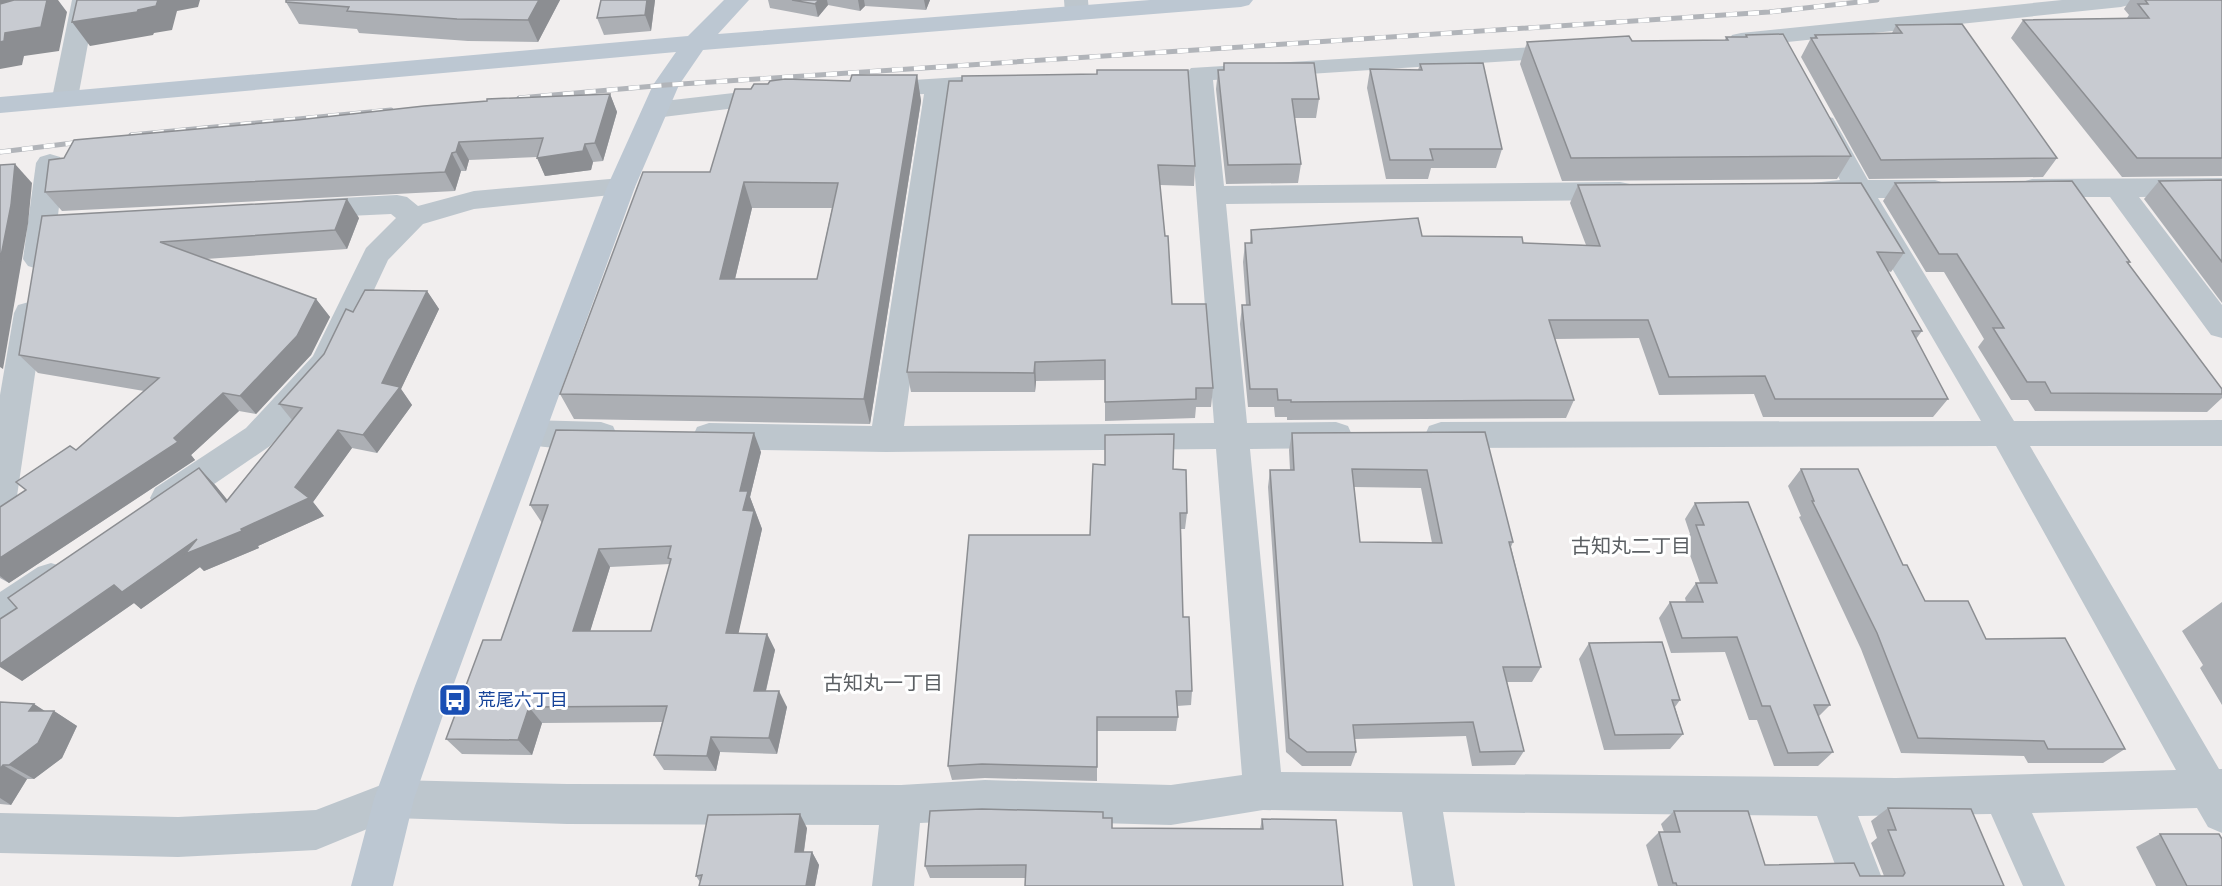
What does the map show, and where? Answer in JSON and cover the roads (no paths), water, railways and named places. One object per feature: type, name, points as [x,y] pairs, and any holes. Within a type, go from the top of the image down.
[{"type":"street","points":[[372,886],[394,799],[434,686],[621,187],[666,85],[695,43],[737,0]]},
{"type":"street","points":[[0,105],[695,43],[1077,6],[1241,0]]},
{"type":"street","points":[[1717,42],[1781,47],[2121,0]]},
{"type":"street","points":[[65,98],[74,1]]},
{"type":"street","points":[[1263,790],[1210,195],[1188,73],[1588,51]]},
{"type":"street","points":[[849,91],[1021,82]]},
{"type":"street","points":[[886,440],[938,86]]},
{"type":"street","points":[[655,110],[805,93]]},
{"type":"street","points":[[1815,108],[1860,189],[2217,796]]},
{"type":"street","points":[[0,496],[56,223],[50,163]]},
{"type":"street","points":[[139,518],[258,436],[310,380],[325,363],[376,255],[413,217],[474,200],[621,187]]},
{"type":"street","points":[[2001,188],[2222,187]]},
{"type":"street","points":[[2118,188],[2222,327]]},
{"type":"street","points":[[1800,189],[1965,189]]},
{"type":"street","points":[[1210,195],[1647,191]]},
{"type":"street","points":[[279,210],[397,204],[413,217]]},
{"type":"street","points":[[530,433],[625,435]]},
{"type":"street","points":[[1411,435],[2222,433]]},
{"type":"street","points":[[685,436],[886,440],[1363,435]]},
{"type":"street","points":[[0,612],[79,558]]},
{"type":"street","points":[[0,833],[178,837],[316,830],[394,799],[579,804],[901,806],[986,800],[1171,805],[1263,790],[1830,796],[2002,793],[2217,796]]},
{"type":"street","points":[[1419,792],[1434,886]]},
{"type":"street","points":[[2002,793],[2044,886]]},
{"type":"street","points":[[1830,796],[1863,886]]},
{"type":"street","points":[[893,886],[901,806]]},
{"type":"railway","points":[[519,98],[666,85],[1769,12],[1877,0]]},
{"type":"railway","points":[[131,135],[391,110]]},
{"type":"railway","points":[[0,152],[89,141]]},
{"type":"place","name":"荒尾六丁目","points":[[455,700]]},
{"type":"district","name":"古知丸二丁目","points":[[1631,546]]},
{"type":"district","name":"古知丸一丁目","points":[[883,683]]}]
